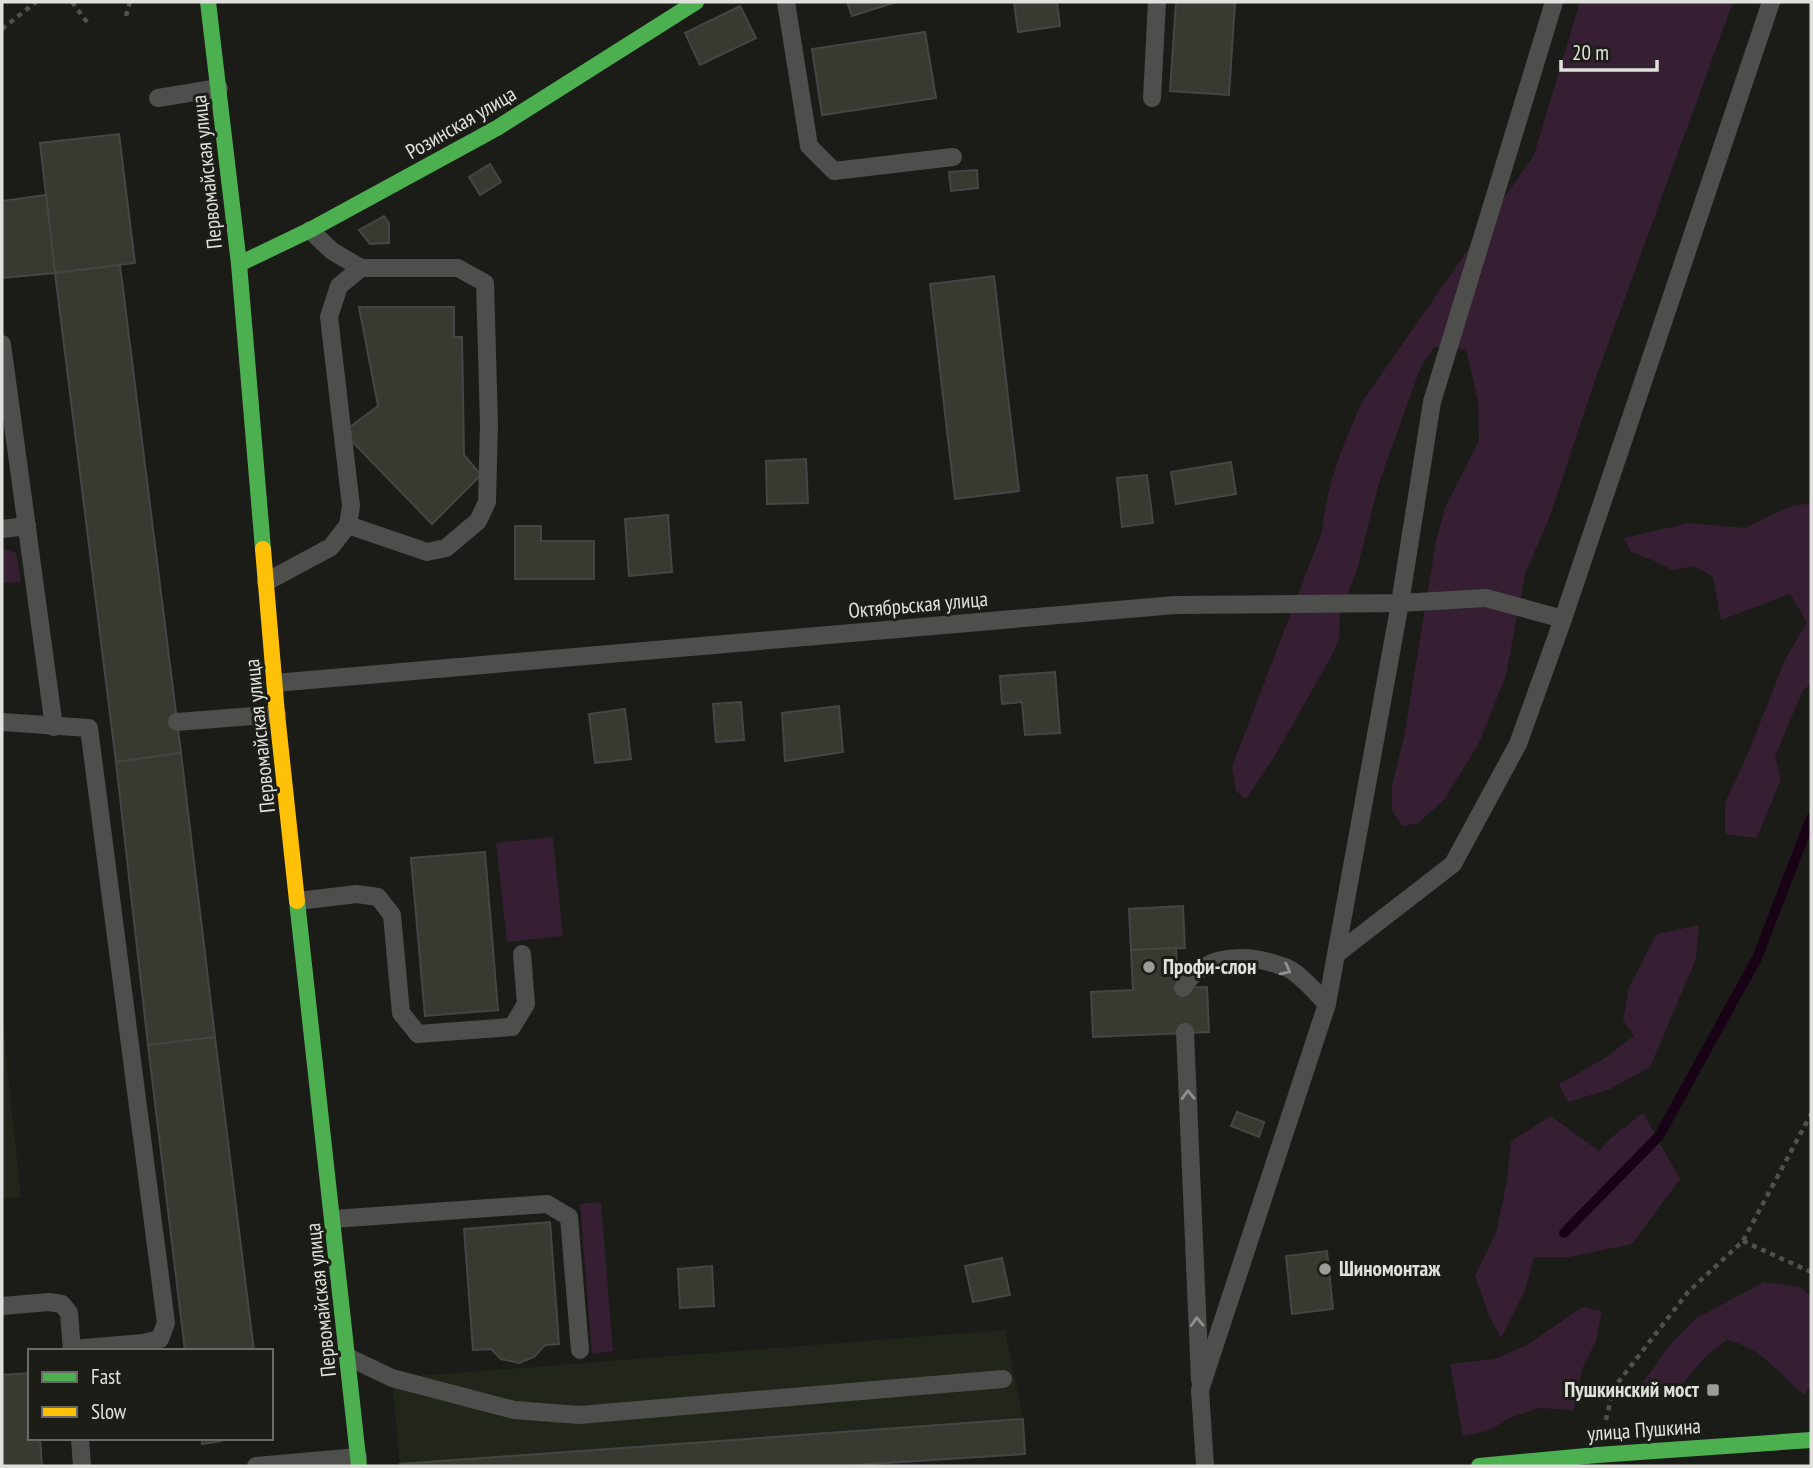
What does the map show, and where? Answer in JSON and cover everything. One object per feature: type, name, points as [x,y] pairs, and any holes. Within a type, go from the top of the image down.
[{"type":"street","name":"Первомайская улица","points":[[208,2],[239,264],[277,714],[359,1462]]},
{"type":"street","name":"Розинская улица","points":[[239,264],[310,230],[497,128],[696,2]]},
{"type":"street","name":"улица Пушкина","points":[[1479,1466],[1597,1454],[1811,1440]]},
{"type":"lane","points":[[786,2],[809,146],[834,171],[953,157]]},
{"type":"lane","points":[[1152,98],[1157,2]]},
{"type":"lane","points":[[1200,1390],[1327,1004],[1400,603],[1432,402],[1554,2]]},
{"type":"lane","points":[[1338,953],[1453,864],[1518,744],[1563,619],[1771,2]]},
{"type":"lane","points":[[158,98],[219,89]]},
{"type":"lane","points":[[310,230],[332,251],[361,268],[458,268],[485,283],[489,425],[487,502],[478,522],[446,548],[427,552],[348,525]]},
{"type":"lane","points":[[266,582],[331,547],[348,525],[351,506],[329,317],[339,286],[361,268]]},
{"type":"lane","points":[[2,344],[54,727]]},
{"type":"lane","points":[[2,529],[27,526]]},
{"type":"lane","name":"Октябрьская улица","points":[[275,683],[1174,605],[1400,603],[1486,598],[1563,619]]},
{"type":"lane","points":[[177,722],[277,714]]},
{"type":"lane","points":[[2,722],[89,728],[166,1324],[160,1339],[80,1349]]},
{"type":"lane","points":[[298,901],[357,894],[378,897],[392,915],[401,1013],[418,1034],[512,1027],[526,1004],[522,954]]},
{"type":"lane","points":[[1184,988],[1189,978],[1202,967],[1222,959],[1259,959],[1291,970],[1327,1004]]},
{"type":"lane","points":[[1185,1032],[1205,1466]]},
{"type":"lane","points":[[333,1219],[547,1204],[569,1217],[580,1350]]},
{"type":"lane","points":[[2,1306],[49,1302],[62,1304],[69,1313],[72,1349]]},
{"type":"lane","points":[[348,1357],[392,1378],[514,1410],[579,1415],[1003,1379]]},
{"type":"lane","points":[[80,1440],[82,1466]]},
{"type":"lane","points":[[256,1466],[359,1462]]},
{"type":"path","points":[[2,29],[36,2]]},
{"type":"path","points":[[72,2],[87,22]]},
{"type":"path","points":[[126,16],[130,2]]},
{"type":"path","points":[[1597,1454],[1613,1389],[1688,1292],[1742,1241],[1811,1114]]},
{"type":"path","points":[[1742,1241],[1811,1272]]},
{"type":"shaded area","points":[[1580,2],[1733,2],[1595,380],[1550,516],[1525,574],[1506,675],[1479,743],[1444,800],[1418,823],[1403,826],[1392,811],[1392,785],[1404,737],[1436,541],[1446,505],[1479,441],[1478,401],[1466,349],[1434,347],[1421,366],[1379,483],[1357,569],[1340,615],[1339,639],[1274,757],[1246,799],[1236,791],[1232,767],[1322,532],[1331,482],[1348,434],[1362,402],[1534,155]]},
{"type":"shaded area","points":[[1811,503],[1811,683],[1802,692],[1775,757],[1781,779],[1757,838],[1725,834],[1725,803],[1785,660],[1807,622],[1790,594],[1721,620],[1713,577],[1695,566],[1672,570],[1631,552],[1624,538],[1689,523],[1745,528],[1788,507]]},
{"type":"shaded area","points":[[2,548],[16,553],[21,582],[2,583]]},
{"type":"shaded area","points":[[553,837],[563,936],[507,942],[496,843]]},
{"type":"shaded area","points":[[1699,925],[1696,959],[1650,1067],[1608,1090],[1568,1102],[1559,1084],[1605,1058],[1634,1036],[1623,1020],[1629,987],[1657,934]]},
{"type":"shaded area","points":[[2,1017],[21,1197],[2,1199]]},
{"type":"shaded area","points":[[1643,1113],[1680,1179],[1632,1244],[1570,1257],[1534,1257],[1525,1291],[1501,1338],[1488,1313],[1475,1276],[1496,1233],[1507,1181],[1511,1141],[1551,1116],[1599,1151]]},
{"type":"shaded area","points":[[601,1202],[613,1351],[592,1354],[580,1204]]},
{"type":"shaded area","points":[[1764,1282],[1800,1287],[1811,1296],[1811,1385],[1804,1395],[1760,1355],[1727,1340],[1708,1354],[1669,1399],[1641,1395],[1641,1385],[1670,1345],[1695,1319]]},
{"type":"shaded area","points":[[1582,1307],[1602,1311],[1596,1341],[1582,1369],[1574,1410],[1539,1408],[1511,1417],[1488,1431],[1463,1436],[1450,1364],[1494,1359],[1527,1345]]},
{"type":"shaded area","points":[[1005,1330],[1023,1419],[1025,1454],[840,1466],[400,1466],[392,1378]]},
{"type":"building","points":[[847,2],[896,2],[852,16]]},
{"type":"building","points":[[1014,2],[1057,2],[1060,26],[1018,32]]},
{"type":"building","points":[[1176,2],[1235,2],[1229,95],[1170,91]]},
{"type":"building","points":[[740,6],[756,38],[700,65],[685,33]]},
{"type":"building","points":[[925,32],[936,98],[822,115],[812,49]]},
{"type":"building","points":[[119,134],[135,263],[55,273],[40,143]]},
{"type":"building","points":[[490,164],[501,182],[480,195],[469,177]]},
{"type":"building","points":[[977,170],[978,188],[951,191],[949,172]]},
{"type":"building","points":[[46,195],[55,273],[2,278],[2,201]]},
{"type":"building","points":[[384,216],[389,223],[389,243],[370,244],[359,230]]},
{"type":"building","points":[[120,265],[181,753],[116,762],[55,273]]},
{"type":"building","points":[[994,276],[1019,491],[955,499],[930,284]]},
{"type":"building","points":[[359,307],[454,307],[454,337],[462,337],[464,455],[481,475],[432,524],[343,432],[378,406]]},
{"type":"building","points":[[806,459],[808,503],[767,504],[766,461]]},
{"type":"building","points":[[1231,462],[1236,494],[1176,504],[1171,472]]},
{"type":"building","points":[[1147,475],[1153,523],[1122,527],[1117,478]]},
{"type":"building","points":[[668,515],[672,572],[629,576],[625,519]]},
{"type":"building","points":[[515,526],[541,526],[541,541],[594,541],[594,579],[515,579]]},
{"type":"building","points":[[1055,672],[1060,733],[1025,735],[1022,702],[1002,704],[1000,676]]},
{"type":"building","points":[[741,702],[744,740],[716,742],[713,704]]},
{"type":"building","points":[[839,706],[843,752],[785,761],[782,713]]},
{"type":"building","points":[[625,709],[631,759],[595,763],[589,714]]},
{"type":"building","points":[[181,753],[215,1037],[148,1045],[116,762]]},
{"type":"building","points":[[485,852],[498,1010],[425,1016],[411,858]]},
{"type":"building","points":[[1183,906],[1185,948],[1131,950],[1129,909]]},
{"type":"building","points":[[1176,948],[1178,988],[1207,987],[1209,1032],[1093,1037],[1091,992],[1133,990],[1131,950]]},
{"type":"building","points":[[215,1037],[254,1349],[185,1349],[148,1045]]},
{"type":"building","points":[[1237,1112],[1264,1122],[1259,1137],[1231,1126]]},
{"type":"building","points":[[550,1222],[559,1344],[545,1345],[534,1357],[519,1363],[501,1359],[491,1349],[473,1350],[464,1229]]},
{"type":"building","points":[[1327,1251],[1333,1309],[1292,1314],[1286,1256]]},
{"type":"building","points":[[1002,1258],[1010,1295],[973,1302],[965,1266]]},
{"type":"building","points":[[712,1266],[714,1306],[680,1308],[678,1269]]},
{"type":"building","points":[[28,1373],[28,1440],[40,1440],[42,1466],[2,1466],[2,1375]]},
{"type":"building","points":[[1023,1419],[1025,1454],[840,1466],[400,1466],[400,1464]]},
{"type":"building","points":[[202,1440],[222,1440],[222,1441],[202,1444]]},
{"type":"waterway","points":[[1564,1233],[1659,1136],[1757,958],[1811,818]]},
{"type":"traffic: fast","points":[[208,2],[239,264],[263,549]]},
{"type":"traffic: fast","points":[[239,264],[310,230],[497,128],[696,2]]},
{"type":"traffic: fast","points":[[297,901],[359,1466]]},
{"type":"traffic: fast","points":[[1479,1466],[1811,1440]]},
{"type":"traffic: slow","points":[[263,549],[297,901]]},
{"type":"place","name":"Профи-слон","points":[[1149,967]]},
{"type":"place","name":"Шиномонтаж","points":[[1325,1269]]},
{"type":"place","name":"Пушкинский мост","points":[[1713,1390]]}]
